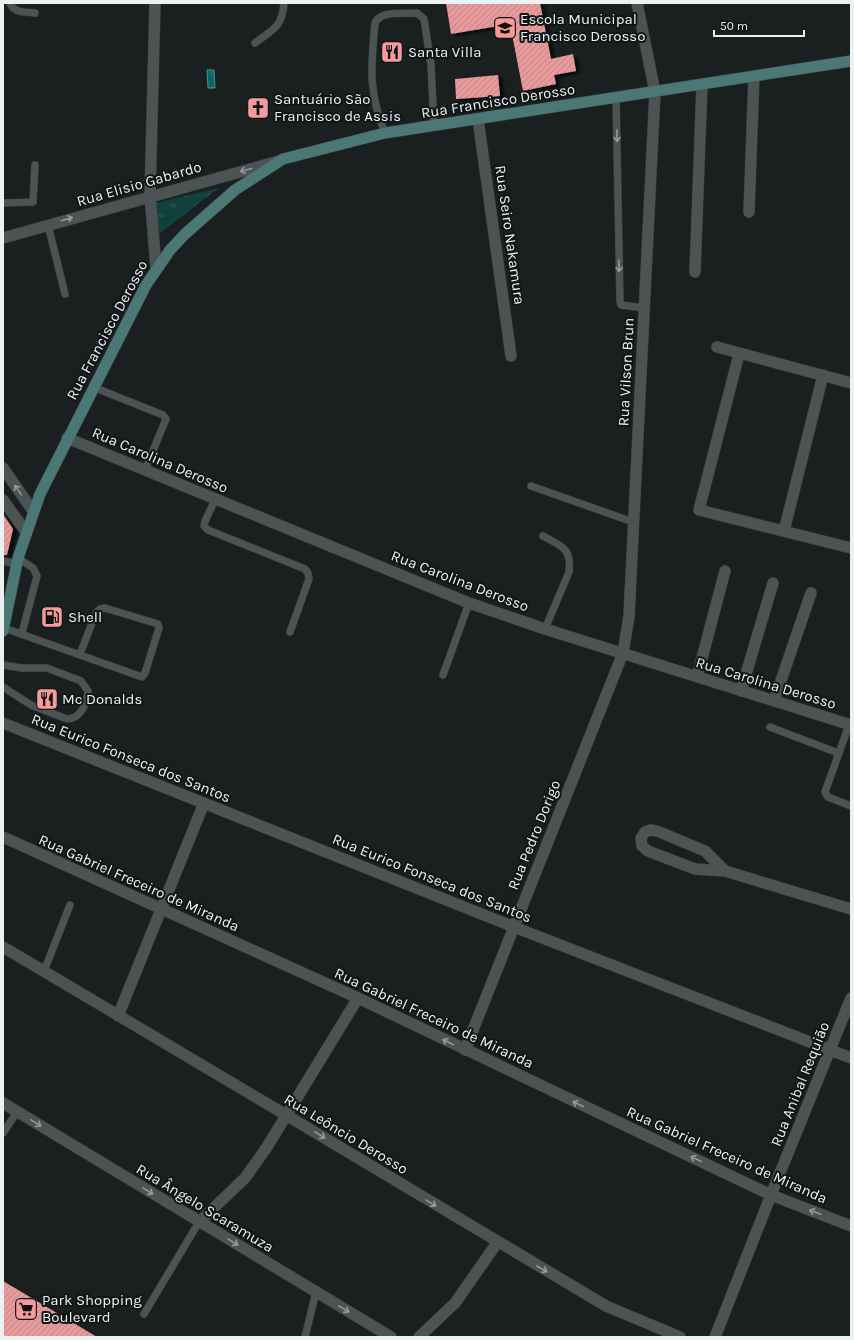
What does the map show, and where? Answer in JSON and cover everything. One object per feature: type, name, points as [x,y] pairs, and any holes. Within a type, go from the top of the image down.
[{"type":"main road","name":"Rua Francisco Derosso","points":[[3,630],[17,561],[33,511],[67,438],[156,267],[185,234],[235,190],[283,159],[385,133],[851,61]]},
{"type":"street","points":[[155,3],[150,196],[156,267]]},
{"type":"street","name":"Rua Vilson Brun","points":[[623,653],[629,616],[655,92],[637,3]]},
{"type":"street","points":[[749,212],[754,76]]},
{"type":"street","points":[[695,272],[702,84]]},
{"type":"street","name":"Rua Seiro Nakamura","points":[[478,119],[511,356]]},
{"type":"street","name":"Rua Elisio Gabardo","points":[[3,238],[283,159]]},
{"type":"street","points":[[717,347],[851,383]]},
{"type":"street","points":[[739,354],[700,510],[851,548]]},
{"type":"street","points":[[784,531],[822,375]]},
{"type":"street","name":"Rua Carolina Derosso","points":[[67,438],[215,500],[469,602],[545,629],[850,725]]},
{"type":"street","points":[[3,468],[33,511]]},
{"type":"street","points":[[3,500],[26,532]]},
{"type":"street","points":[[697,677],[725,571]]},
{"type":"street","points":[[741,691],[773,583]]},
{"type":"street","points":[[774,701],[811,593]]},
{"type":"street","name":"Rua Pedro Dorigo","points":[[465,1050],[623,653]]},
{"type":"street","name":"Rua Eurico Fonseca dos Santos","points":[[3,723],[514,927],[851,1058]]},
{"type":"street","points":[[118,1016],[204,803]]},
{"type":"street","points":[[725,871],[705,851],[657,831],[650,830],[645,832],[641,838],[642,846],[648,851],[695,869],[725,871],[851,909]]},
{"type":"street","name":"Rua Gabriel Freceiro de Miranda","points":[[3,837],[358,998],[772,1195],[851,1226]]},
{"type":"street","name":"Rua Leôncio Derosso","points":[[3,947],[286,1115],[497,1243],[606,1306],[680,1337]]},
{"type":"street","points":[[199,1222],[245,1178],[267,1147],[358,998]]},
{"type":"street","name":"Rua Anibal Requião","points":[[714,1337],[851,998]]},
{"type":"street","name":"Rua Ângelo Scaramuza","points":[[3,1103],[391,1337]]},
{"type":"street","points":[[419,1337],[455,1303],[497,1243]]},
{"type":"lane","points":[[10,3],[11,8],[15,10],[35,13]]},
{"type":"lane","points":[[255,43],[279,24],[283,17],[284,3]]},
{"type":"lane","points":[[385,133],[377,113],[372,88],[371,69],[375,23],[377,18],[382,15],[417,13],[424,19],[431,65],[434,126]]},
{"type":"lane","points":[[616,97],[620,301],[621,305],[624,306],[644,308]]},
{"type":"lane","points":[[3,203],[33,202],[36,165]]},
{"type":"lane","points":[[48,225],[65,294]]},
{"type":"lane","points":[[93,387],[163,415],[166,419],[145,470]]},
{"type":"lane","points":[[531,486],[633,522]]},
{"type":"lane","points":[[215,500],[205,521],[204,526],[208,530],[304,569],[308,573],[309,579],[290,632]]},
{"type":"lane","points":[[543,536],[564,547],[568,552],[570,564],[569,572],[545,629]]},
{"type":"lane","points":[[3,562],[17,561],[33,568],[37,576],[22,633]]},
{"type":"lane","points":[[443,675],[469,602]]},
{"type":"lane","points":[[3,630],[22,633],[142,677],[145,673],[159,628],[158,624],[105,608],[100,609],[96,613],[80,654]]},
{"type":"lane","points":[[3,665],[22,668],[47,668],[80,681],[88,691],[87,697],[78,716],[73,719],[67,719],[31,705],[3,687]]},
{"type":"lane","points":[[850,725],[838,753],[825,792],[828,797],[851,806]]},
{"type":"lane","points":[[770,727],[838,753]]},
{"type":"lane","points":[[44,971],[70,905]]},
{"type":"lane","points":[[3,1133],[17,1112]]},
{"type":"lane","points":[[144,1314],[199,1222]]},
{"type":"lane","points":[[305,1337],[316,1292]]},
{"type":"green space","points":[[219,188],[156,236],[155,203]]},
{"type":"water","points":[[207,70],[214,70],[215,88],[208,88]]},
{"type":"building","points":[[446,3],[540,3],[551,59],[573,54],[576,71],[554,75],[556,84],[523,91],[510,24],[451,34]]},
{"type":"building","points":[[498,75],[500,96],[456,99],[455,79]]},
{"type":"building","points":[[3,514],[13,529],[7,555],[3,555]]},
{"type":"building","name":"Park Shopping Boulevard","points":[[3,1281],[97,1337],[3,1337]]},
{"type":"place","name":"Escola Municipal Francisco Derosso","points":[[505,28]]},
{"type":"place","name":"Santa Villa","points":[[392,52]]},
{"type":"place","name":"Santuário São Francisco de Assis","points":[[258,108]]},
{"type":"place","name":"Shell","points":[[52,617]]},
{"type":"place","name":"Mc Donalds","points":[[47,699]]},
{"type":"place","name":"Park Shopping Boulevard","points":[[26,1309]]}]
